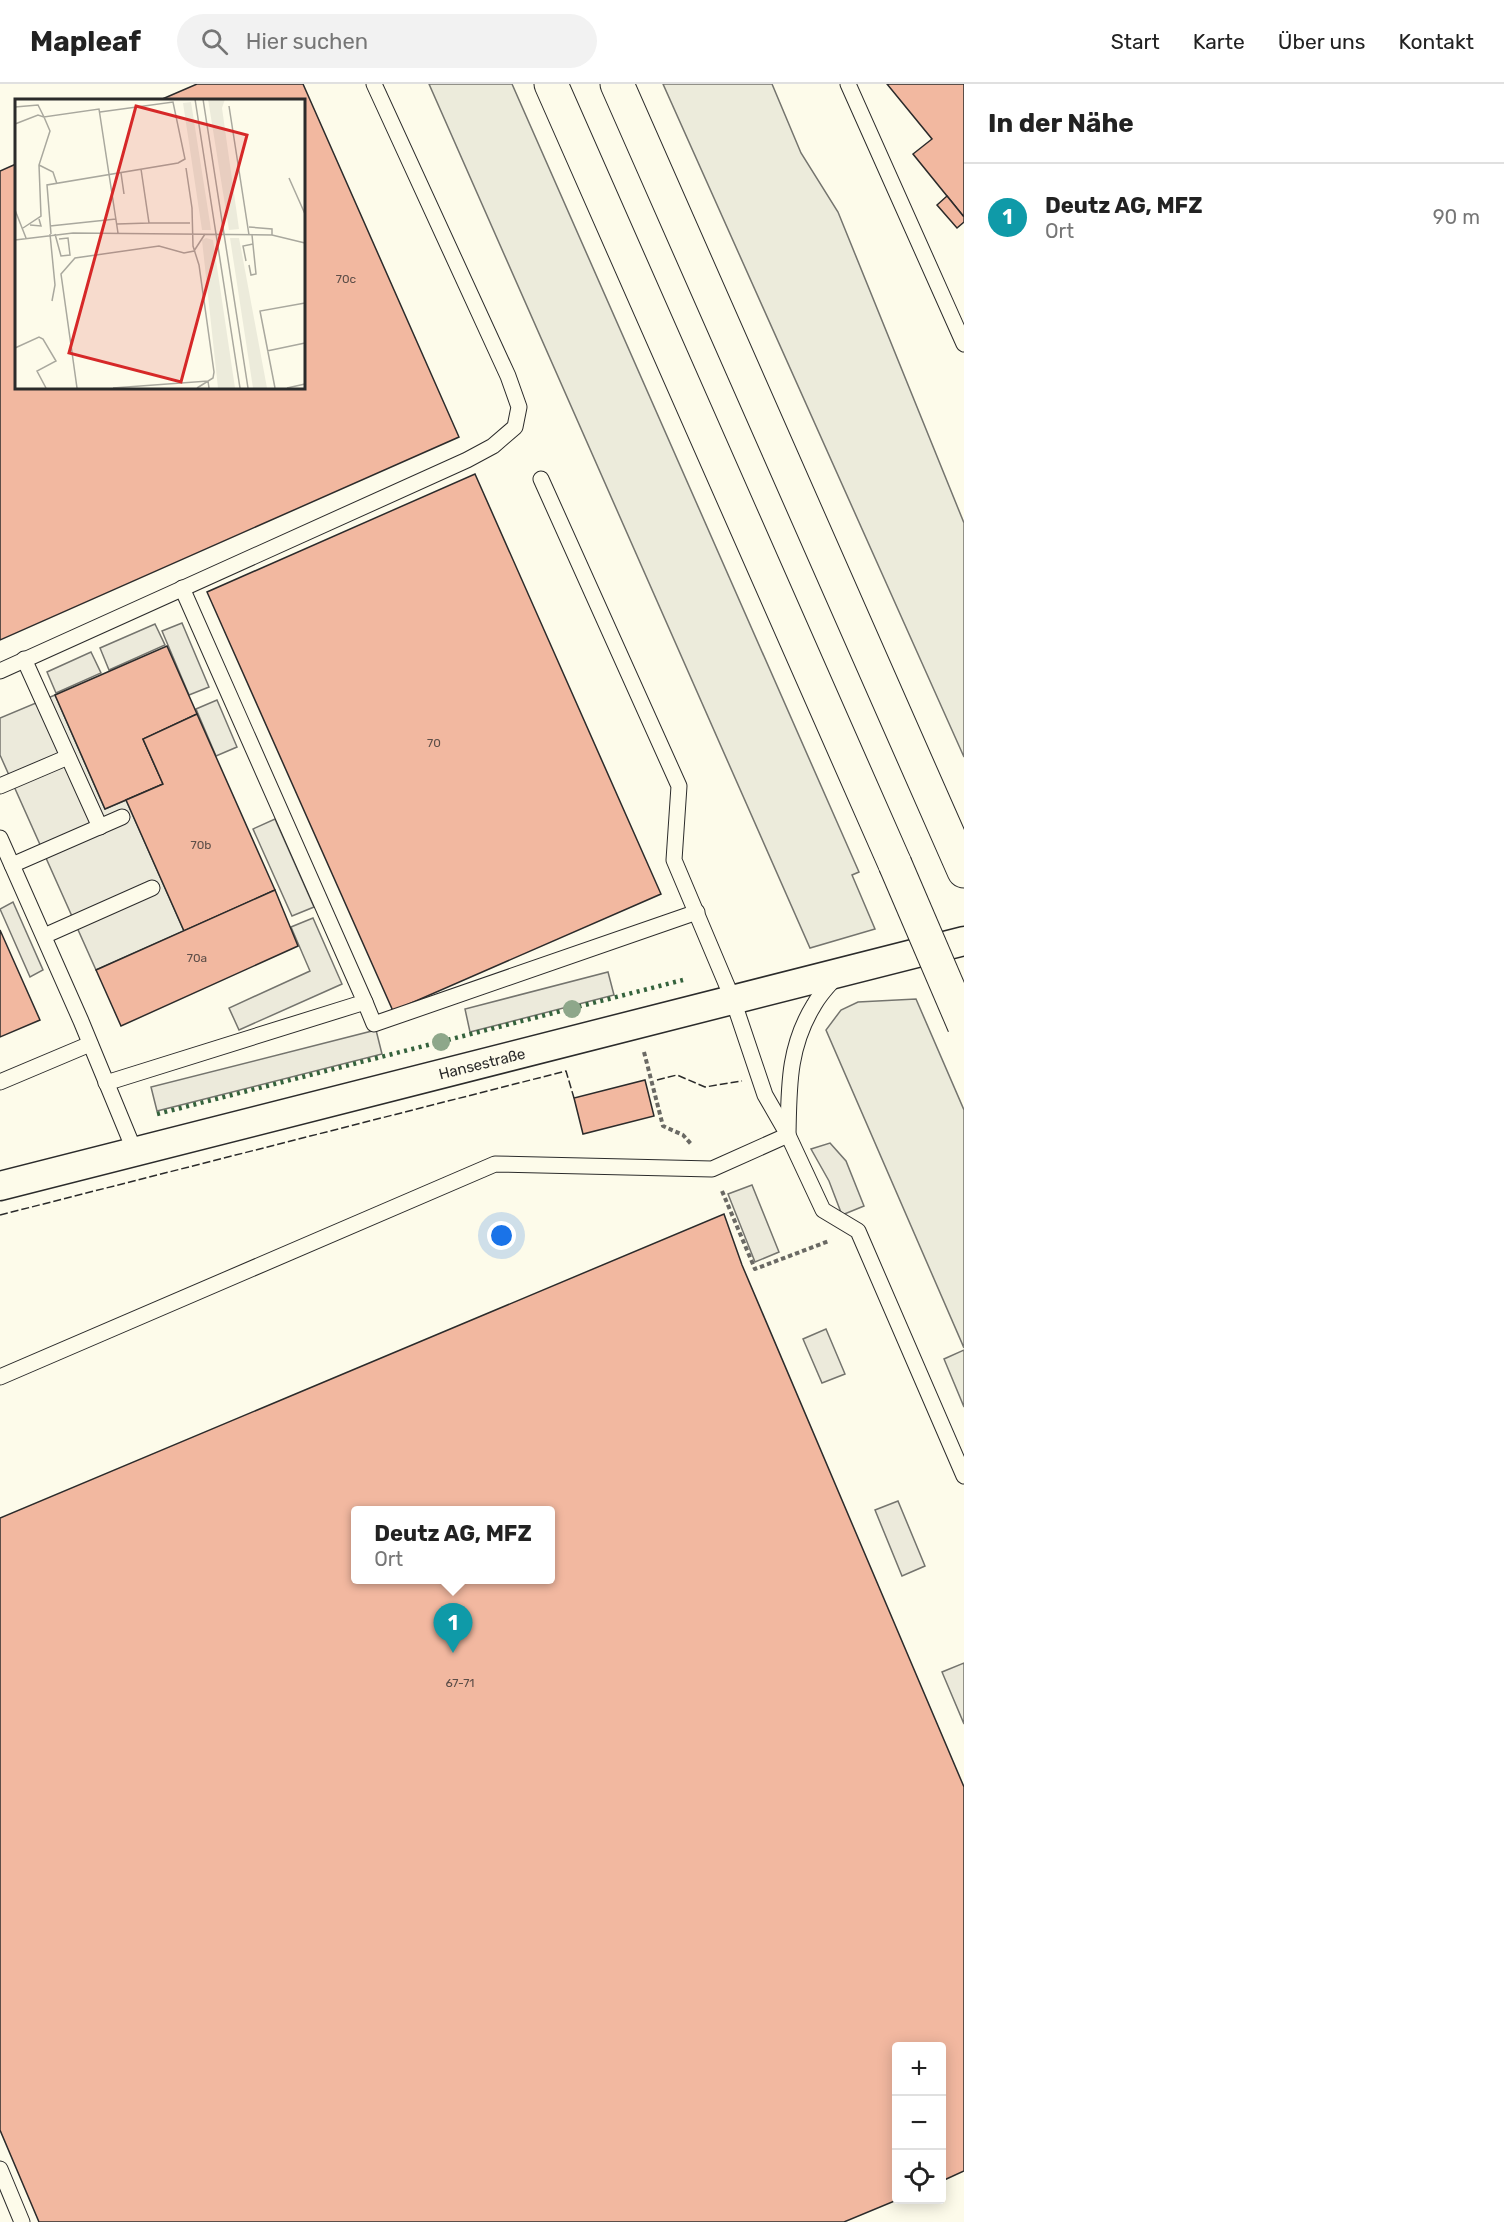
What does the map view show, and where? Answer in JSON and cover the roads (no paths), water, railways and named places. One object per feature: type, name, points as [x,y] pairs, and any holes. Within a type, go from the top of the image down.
[{"type":"highway","points":[[551,84],[964,1025]]},
{"type":"highway","points":[[617,84],[959,860]]},
{"type":"street","name":"Hansestraße","points":[[0,1186],[964,941]]},
{"type":"lane","points":[[0,670],[467,460],[493,446],[515,428],[519,407],[508,376],[374,84]]},
{"type":"lane","points":[[848,84],[964,344]]},
{"type":"lane","points":[[541,479],[679,786],[675,860],[733,1000],[765,1095],[788,1135],[823,1210],[858,1231],[964,1476]]},
{"type":"lane","points":[[182,588],[374,1024],[697,912]]},
{"type":"lane","points":[[24,659],[100,827]]},
{"type":"lane","points":[[0,786],[68,757]]},
{"type":"lane","points":[[12,865],[122,817]]},
{"type":"lane","points":[[0,838],[135,1152]]},
{"type":"lane","points":[[44,936],[152,888]]},
{"type":"lane","points":[[788,1135],[790,1072],[798,1036],[815,1004],[839,974]]},
{"type":"lane","points":[[106,1083],[364,1002]]},
{"type":"lane","points":[[0,1082],[90,1044]]},
{"type":"lane","points":[[0,1377],[495,1164],[712,1168],[788,1135]]},
{"type":"lane","points":[[0,2169],[22,2222]]},
{"type":"place","name":"Deutz AG, MFZ","points":[[453,1653]]}]
